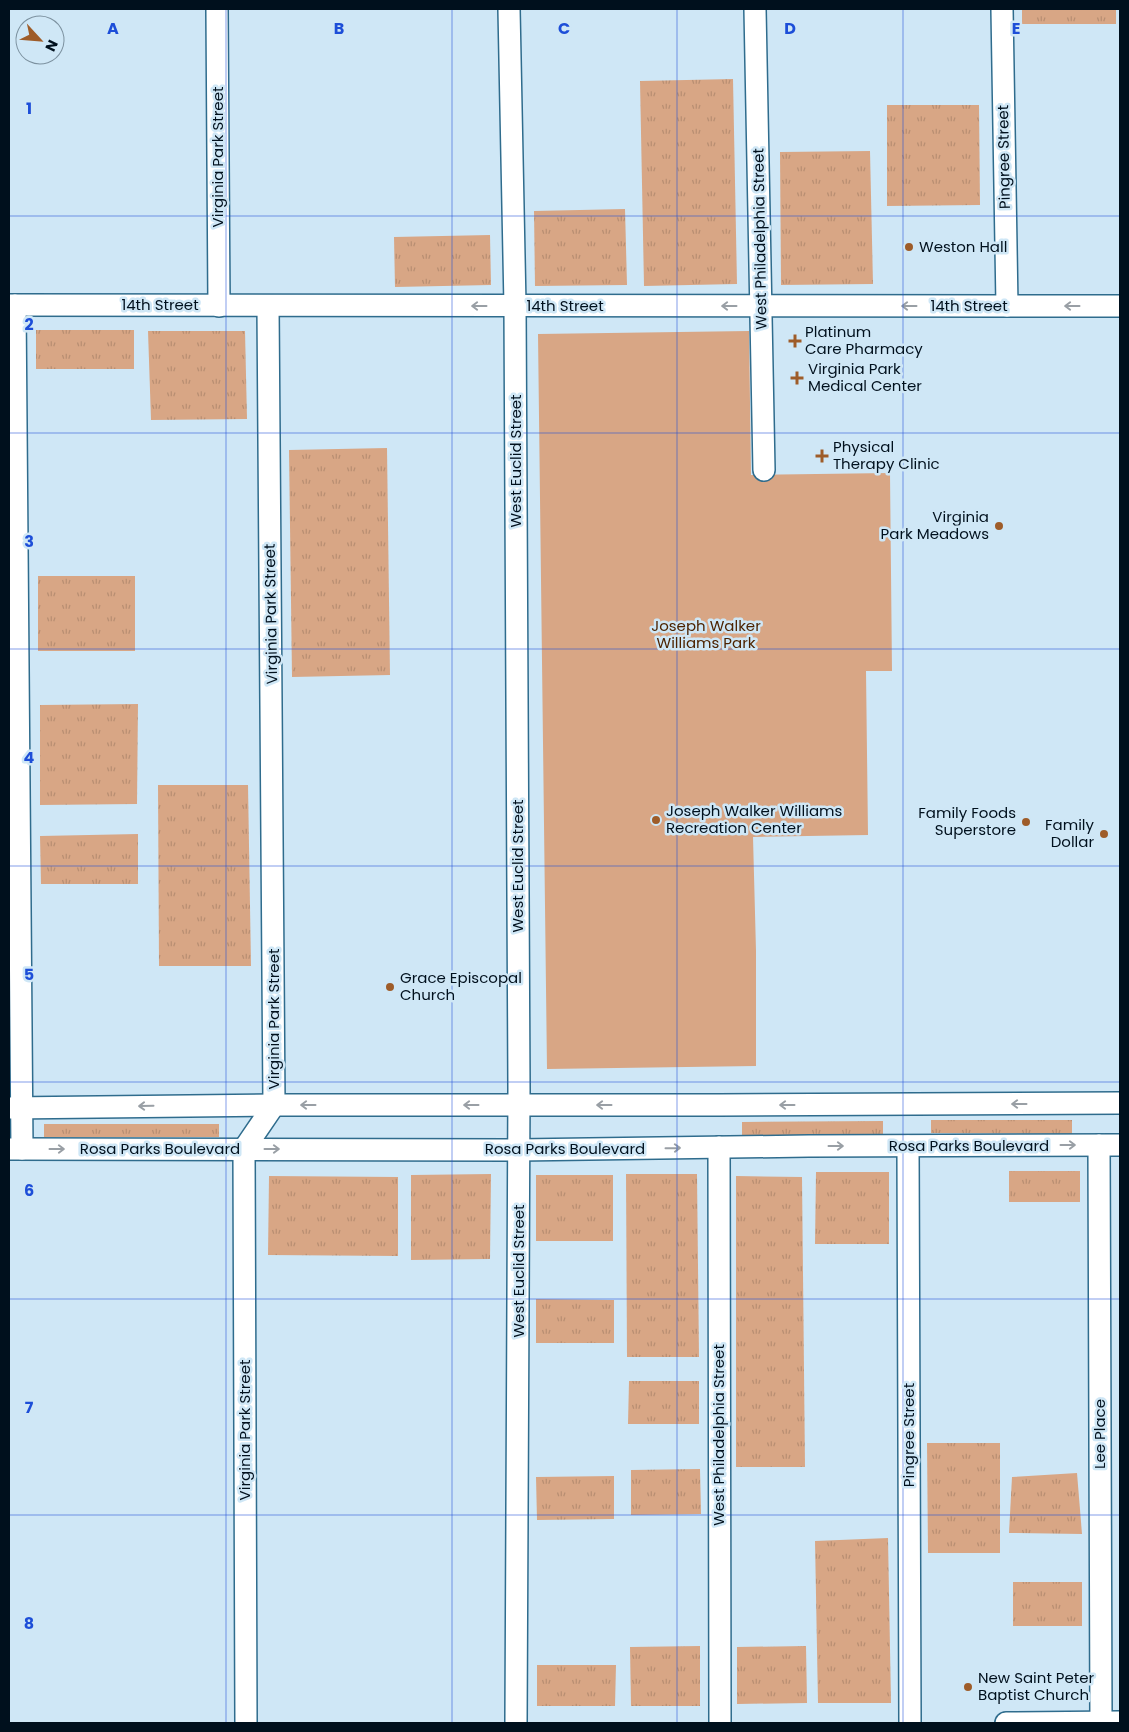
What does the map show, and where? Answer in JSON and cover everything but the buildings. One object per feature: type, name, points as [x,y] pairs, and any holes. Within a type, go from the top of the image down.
[{"type":"street","name":"Virginia Park Street","points":[[217,9],[219,306]]},
{"type":"street","name":"West Euclid Street","points":[[509,9],[515,306],[520,1105],[516,1723]]},
{"type":"street","name":"West Philadelphia Street","points":[[756,9],[764,470]]},
{"type":"street","name":"Pingree Street","points":[[1002,9],[1007,306]]},
{"type":"street","name":"14th Street","points":[[12,305],[1120,306]]},
{"type":"street","points":[[12,305],[15,1149]]},
{"type":"street","name":"Virginia Park Street","points":[[246,1723],[244,1149],[274,1105],[268,306]]},
{"type":"street","points":[[16,1108],[274,1105],[1120,1103]]},
{"type":"street","name":"Rosa Parks Boulevard","points":[[15,1149],[519,1150],[1110,1145]]},
{"type":"street","name":"Lee Place","points":[[1108,1723],[1110,1145]]},
{"type":"street","name":"Pingree Street","points":[[908,1146],[910,1723]]},
{"type":"street","name":"West Philadelphia Street","points":[[719,1147],[720,1723]]},
{"type":"street","points":[[1006,1723],[1108,1723]]},
{"type":"green space","points":[[1022,9],[1116,9],[1116,24],[1022,24]]},
{"type":"green space","points":[[733,79],[737,284],[644,286],[640,81]]},
{"type":"green space","points":[[887,105],[979,105],[980,205],[887,206]]},
{"type":"green space","points":[[870,151],[873,284],[781,285],[780,152]]},
{"type":"green space","points":[[625,209],[627,285],[535,286],[534,211]]},
{"type":"green space","points":[[490,235],[491,285],[395,287],[394,237]]},
{"type":"green space","points":[[36,330],[134,330],[134,369],[36,369]]},
{"type":"green space","points":[[148,331],[245,331],[247,419],[151,420]]},
{"type":"green space","name":"Joseph Walker Williams Park","points":[[749,331],[751,475],[890,473],[892,671],[866,671],[868,835],[753,837],[756,951],[756,1066],[547,1069],[538,334]]},
{"type":"green space","points":[[387,448],[390,675],[292,677],[289,450]]},
{"type":"green space","points":[[38,576],[135,576],[135,651],[38,651]]},
{"type":"green space","points":[[138,704],[137,804],[40,805],[40,705]]},
{"type":"green space","points":[[158,785],[248,785],[251,966],[159,966]]},
{"type":"green space","points":[[138,834],[138,884],[41,884],[40,836]]},
{"type":"green space","points":[[931,1120],[1072,1120],[1072,1134],[931,1133]]},
{"type":"green space","points":[[883,1121],[883,1135],[742,1136],[742,1122]]},
{"type":"green space","points":[[44,1124],[219,1124],[219,1137],[44,1137]]},
{"type":"green space","points":[[1009,1171],[1080,1171],[1080,1202],[1009,1202]]},
{"type":"green space","points":[[816,1172],[889,1172],[889,1244],[815,1244]]},
{"type":"green space","points":[[491,1174],[490,1259],[411,1260],[411,1175]]},
{"type":"green space","points":[[626,1174],[697,1174],[699,1357],[627,1357]]},
{"type":"green space","points":[[536,1175],[613,1175],[613,1241],[536,1241]]},
{"type":"green space","points":[[269,1176],[398,1177],[398,1256],[268,1255]]},
{"type":"green space","points":[[736,1176],[802,1177],[805,1467],[736,1467]]},
{"type":"green space","points":[[536,1299],[614,1300],[614,1343],[536,1343]]},
{"type":"green space","points":[[629,1381],[699,1381],[699,1424],[628,1424]]},
{"type":"green space","points":[[927,1443],[1000,1443],[1000,1553],[928,1553]]},
{"type":"green space","points":[[700,1469],[701,1514],[631,1515],[631,1470]]},
{"type":"green space","points":[[1077,1473],[1082,1534],[1009,1533],[1012,1477]]},
{"type":"green space","points":[[614,1476],[614,1519],[537,1520],[536,1477]]},
{"type":"green space","points":[[888,1538],[891,1703],[818,1703],[815,1541]]},
{"type":"green space","points":[[1013,1582],[1082,1582],[1082,1626],[1013,1626]]},
{"type":"green space","points":[[700,1646],[700,1706],[631,1706],[630,1647]]},
{"type":"green space","points":[[806,1646],[807,1703],[737,1704],[737,1647]]},
{"type":"green space","points":[[537,1665],[616,1665],[615,1706],[537,1706]]},
{"type":"place","name":"Weston Hall","points":[[909,247]]},
{"type":"place","name":"Platinum Care Pharmacy","points":[[795,341]]},
{"type":"place","name":"Virginia Park Medical Center","points":[[797,378]]},
{"type":"place","name":"Physical Therapy Clinic","points":[[822,456]]},
{"type":"place","name":"Virginia Park Meadows","points":[[999,526]]},
{"type":"place","name":"Joseph Walker Williams Recreation Center","points":[[656,820]]},
{"type":"place","name":"Family Foods Superstore","points":[[1026,822]]},
{"type":"place","name":"Family Dollar","points":[[1104,834]]},
{"type":"place","name":"Grace Episcopal Church","points":[[390,987]]},
{"type":"place","name":"New Saint Peter Baptist Church","points":[[968,1687]]}]
